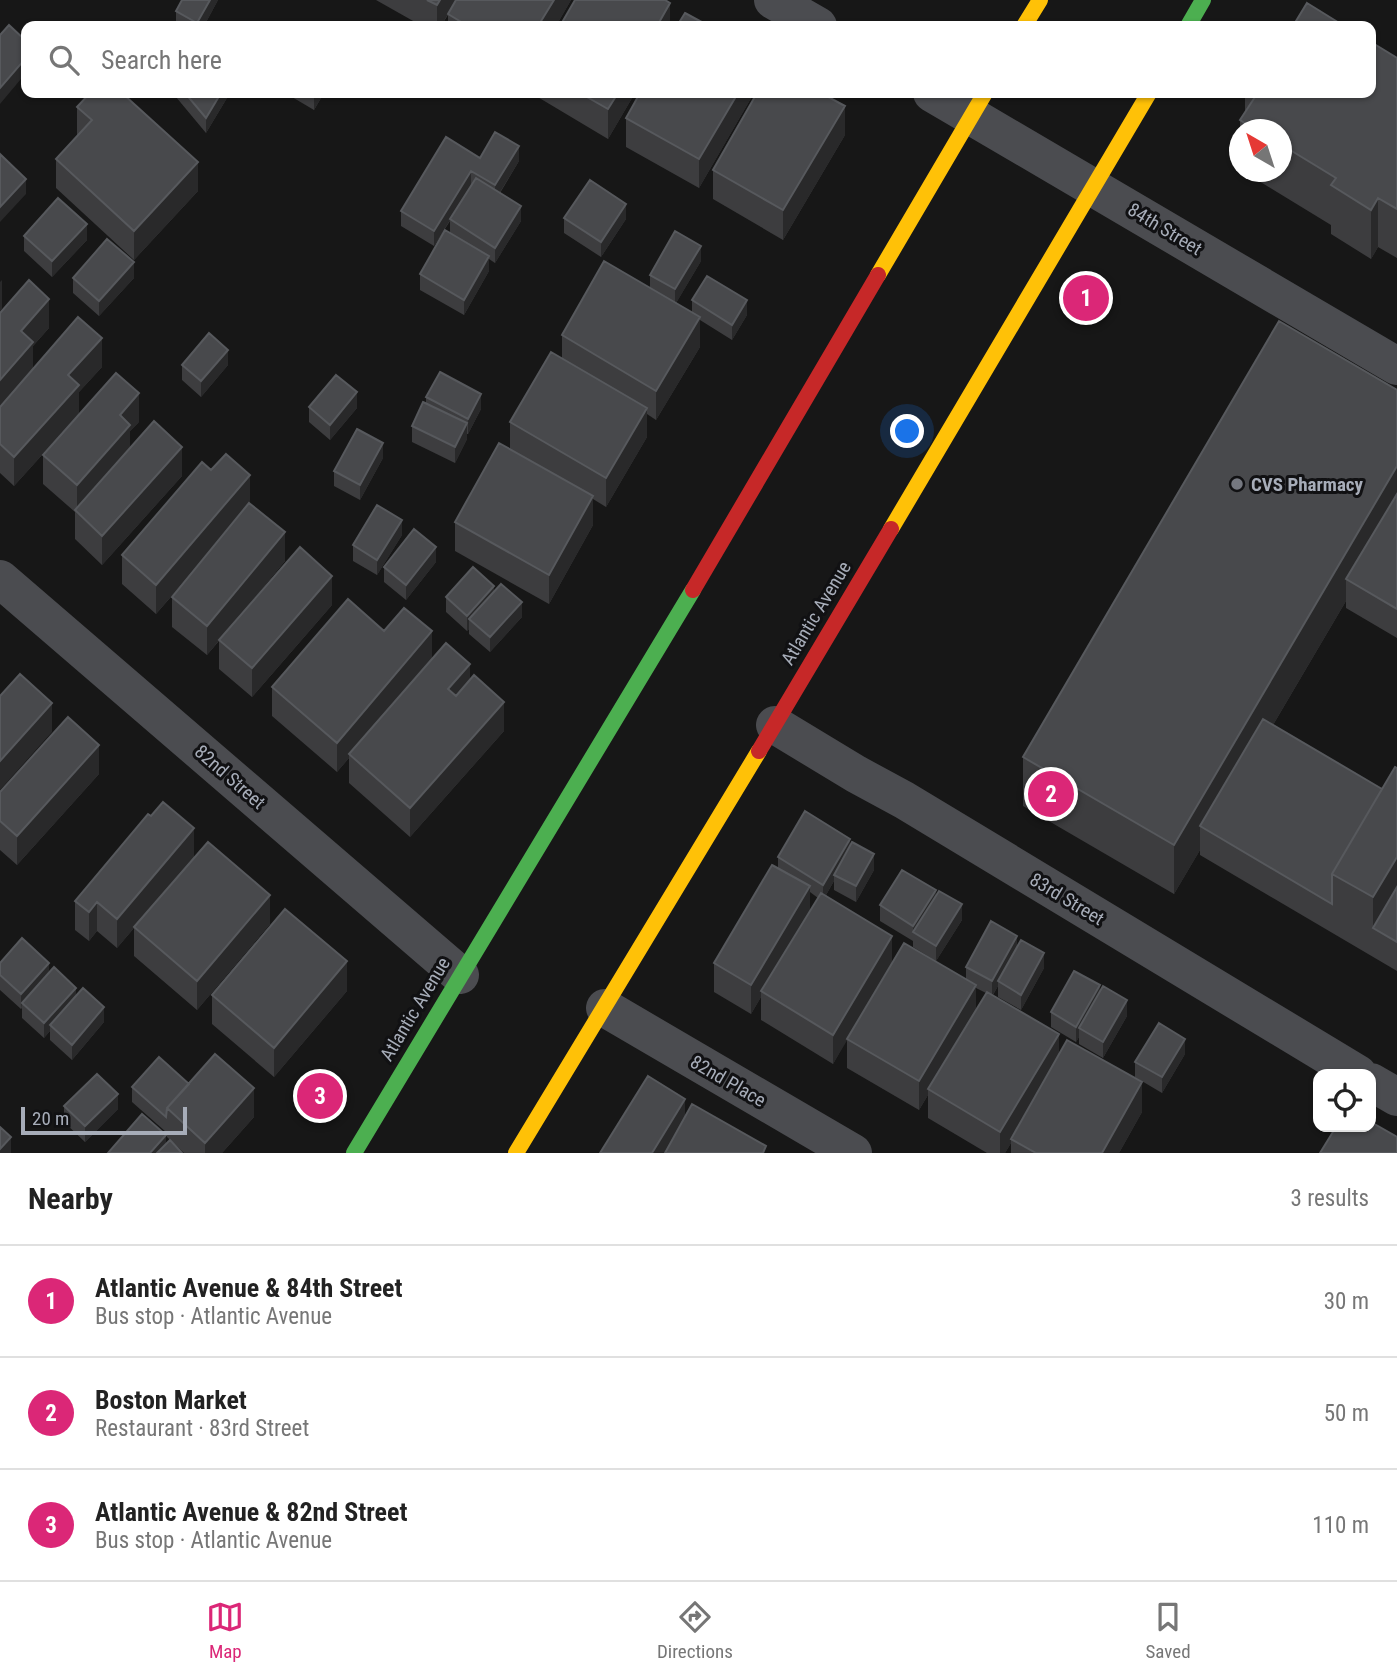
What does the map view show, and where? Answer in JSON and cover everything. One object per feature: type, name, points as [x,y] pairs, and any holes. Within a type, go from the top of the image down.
[{"type":"main road","points":[[1027,21],[1040,0]]},
{"type":"main road","points":[[1191,21],[1203,0]]},
{"type":"main road","name":"Atlantic Avenue","points":[[516,1153],[775,725],[1146,98]]},
{"type":"main road","name":"Atlantic Avenue","points":[[354,1153],[654,657],[979,104]]},
{"type":"street","points":[[773,0],[809,21]]},
{"type":"street","name":"84th Street","points":[[953,98],[979,104],[1093,187],[1397,366]]},
{"type":"street","name":"82nd Street","points":[[0,579],[460,975]]},
{"type":"street","name":"83rd Street","points":[[775,725],[1350,1069]]},
{"type":"street","name":"82nd Place","points":[[604,1008],[853,1153]]},
{"type":"street","points":[[1376,1085],[1397,1097]]},
{"type":"building","points":[[182,0],[210,0],[198,21],[176,11]]},
{"type":"building","points":[[427,0],[440,0],[437,5]]},
{"type":"building","points":[[456,0],[554,0],[541,21],[460,21],[448,14]]},
{"type":"building","points":[[575,0],[665,0],[670,3],[660,21],[563,21]]},
{"type":"building","points":[[1307,3],[1336,21],[1296,21]]},
{"type":"building","points":[[685,13],[700,21],[680,21]]},
{"type":"building","points":[[9,25],[21,36],[21,64],[0,88],[0,35]]},
{"type":"building","points":[[1376,45],[1397,58],[1397,209],[1378,198],[1371,210],[1331,185],[1336,178],[1292,151],[1292,119],[1241,119],[1254,98],[1376,98]]},
{"type":"building","points":[[85,98],[128,98],[198,162],[134,231],[56,159],[92,120],[77,107]]},
{"type":"building","points":[[189,98],[218,98],[206,118]]},
{"type":"building","points":[[589,98],[615,98],[608,109]]},
{"type":"building","points":[[637,98],[735,98],[699,159],[626,118]]},
{"type":"building","points":[[754,98],[830,98],[845,106],[783,210],[713,170]]},
{"type":"building","points":[[495,132],[519,146],[495,185],[471,171],[434,231],[401,211],[446,137],[480,158]]},
{"type":"building","points":[[0,154],[26,179],[0,207]]},
{"type":"building","points":[[476,178],[521,206],[495,248],[450,219]]},
{"type":"building","points":[[590,180],[626,204],[601,242],[564,218]]},
{"type":"building","points":[[58,198],[87,224],[52,261],[24,236]]},
{"type":"building","points":[[445,230],[489,256],[464,300],[420,274]]},
{"type":"building","points":[[675,231],[701,246],[675,289],[650,275]]},
{"type":"building","points":[[107,239],[134,262],[99,301],[73,278]]},
{"type":"building","points":[[604,261],[700,317],[656,391],[562,335]]},
{"type":"building","points":[[707,276],[747,300],[732,325],[692,300]]},
{"type":"building","points":[[29,280],[49,299],[21,331],[33,342],[0,380],[0,313]]},
{"type":"building","points":[[78,317],[102,338],[68,375],[79,385],[14,457],[0,444],[0,407]]},
{"type":"building","points":[[1279,321],[1397,390],[1397,466],[1174,845],[1023,757]]},
{"type":"building","points":[[209,333],[228,350],[201,381],[182,365]]},
{"type":"building","points":[[551,352],[647,408],[606,478],[510,422]]},
{"type":"building","points":[[440,372],[481,394],[468,419],[426,397]]},
{"type":"building","points":[[116,373],[139,393],[120,415],[130,425],[77,485],[43,455]]},
{"type":"building","points":[[336,375],[357,392],[330,425],[309,407]]},
{"type":"building","points":[[423,402],[467,423],[455,447],[412,426]]},
{"type":"building","points":[[154,421],[182,447],[102,536],[75,510]]},
{"type":"building","points":[[357,429],[383,443],[360,485],[334,471]]},
{"type":"building","points":[[499,443],[593,496],[549,575],[455,522]]},
{"type":"building","points":[[226,454],[250,475],[156,585],[122,555],[202,462],[211,470]]},
{"type":"building","points":[[1397,494],[1397,609],[1346,579]]},
{"type":"building","points":[[249,503],[285,532],[207,626],[172,597]]},
{"type":"building","points":[[377,505],[402,520],[377,560],[353,545]]},
{"type":"building","points":[[414,529],[436,547],[406,585],[384,567]]},
{"type":"building","points":[[300,547],[332,576],[252,668],[219,640]]},
{"type":"building","points":[[473,567],[494,586],[467,616],[446,597]]},
{"type":"building","points":[[501,584],[522,602],[490,637],[469,619]]},
{"type":"building","points":[[348,599],[384,631],[404,608],[432,631],[337,743],[272,687]]},
{"type":"building","points":[[446,643],[470,664],[448,689],[456,696],[474,675],[504,702],[410,808],[349,754]]},
{"type":"building","points":[[20,674],[52,703],[0,761],[0,696]]},
{"type":"building","points":[[68,717],[99,745],[17,836],[0,821],[0,792]]},
{"type":"building","points":[[1263,719],[1382,789],[1332,874],[1332,904],[1200,826]]},
{"type":"building","points":[[1395,767],[1397,857],[1373,897],[1332,874]]},
{"type":"building","points":[[163,802],[194,828],[117,919],[97,902],[89,912],[75,901],[148,814],[151,816]]},
{"type":"building","points":[[805,811],[850,839],[823,885],[778,857]]},
{"type":"building","points":[[208,842],[270,895],[197,981],[134,927]]},
{"type":"building","points":[[852,842],[874,854],[856,886],[834,875]]},
{"type":"building","points":[[772,865],[810,886],[751,985],[714,963]]},
{"type":"building","points":[[902,870],[936,890],[913,926],[880,905]]},
{"type":"building","points":[[1397,887],[1397,942],[1373,928]]},
{"type":"building","points":[[939,891],[962,904],[936,946],[913,932]]},
{"type":"building","points":[[821,893],[892,936],[833,1035],[761,991]]},
{"type":"building","points":[[285,909],[347,961],[274,1048],[212,995]]},
{"type":"building","points":[[991,921],[1017,936],[992,981],[966,967]]},
{"type":"building","points":[[22,938],[49,963],[21,994],[0,975],[0,963]]},
{"type":"building","points":[[1021,940],[1044,953],[1021,995],[998,981]]},
{"type":"building","points":[[904,943],[976,985],[919,1081],[847,1039]]},
{"type":"building","points":[[54,967],[76,988],[44,1023],[22,1003]]},
{"type":"building","points":[[1074,971],[1100,985],[1076,1027],[1051,1012]]},
{"type":"building","points":[[1103,986],[1127,1000],[1103,1042],[1079,1028]]},
{"type":"building","points":[[83,988],[104,1007],[72,1045],[50,1025]]},
{"type":"building","points":[[987,992],[1059,1034],[1000,1132],[928,1089]]},
{"type":"building","points":[[1159,1023],[1185,1039],[1162,1077],[1135,1062]]},
{"type":"building","points":[[1067,1040],[1142,1082],[1102,1153],[1036,1153],[1011,1139]]},
{"type":"building","points":[[215,1054],[254,1088],[205,1143],[167,1108]]},
{"type":"building","points":[[159,1057],[189,1084],[167,1108],[166,1117],[132,1087]]},
{"type":"building","points":[[97,1074],[118,1094],[85,1126],[64,1106]]},
{"type":"building","points":[[648,1076],[685,1099],[652,1153],[600,1153]]},
{"type":"building","points":[[692,1104],[766,1146],[763,1153],[665,1153]]},
{"type":"building","points":[[142,1114],[166,1135],[150,1153],[108,1153]]},
{"type":"building","points":[[1376,1125],[1397,1137],[1397,1153],[1320,1153],[1333,1132],[1376,1132]]},
{"type":"building","points":[[0,1127],[11,1137],[0,1149]]},
{"type":"building","points":[[170,1140],[182,1153],[157,1153]]},
{"type":"traffic: fast","points":[[1191,21],[1203,0]]},
{"type":"traffic: fast","points":[[354,1153],[693,590]]},
{"type":"traffic: slow","points":[[1027,21],[1040,0]]},
{"type":"traffic: slow","points":[[878,275],[982,98]]},
{"type":"traffic: slow","points":[[891,529],[1146,98]]},
{"type":"traffic: slow","points":[[516,1153],[759,751]]},
{"type":"traffic: jam","points":[[693,590],[878,275]]},
{"type":"traffic: jam","points":[[759,751],[891,529]]},
{"type":"place","name":"Atlantic Avenue & 84th Street","points":[[1086,298]]},
{"type":"place","name":"CVS Pharmacy","points":[[1237,484]]},
{"type":"place","name":"Boston Market","points":[[1051,794]]},
{"type":"place","name":"Atlantic Avenue & 82nd Street","points":[[320,1096]]}]
